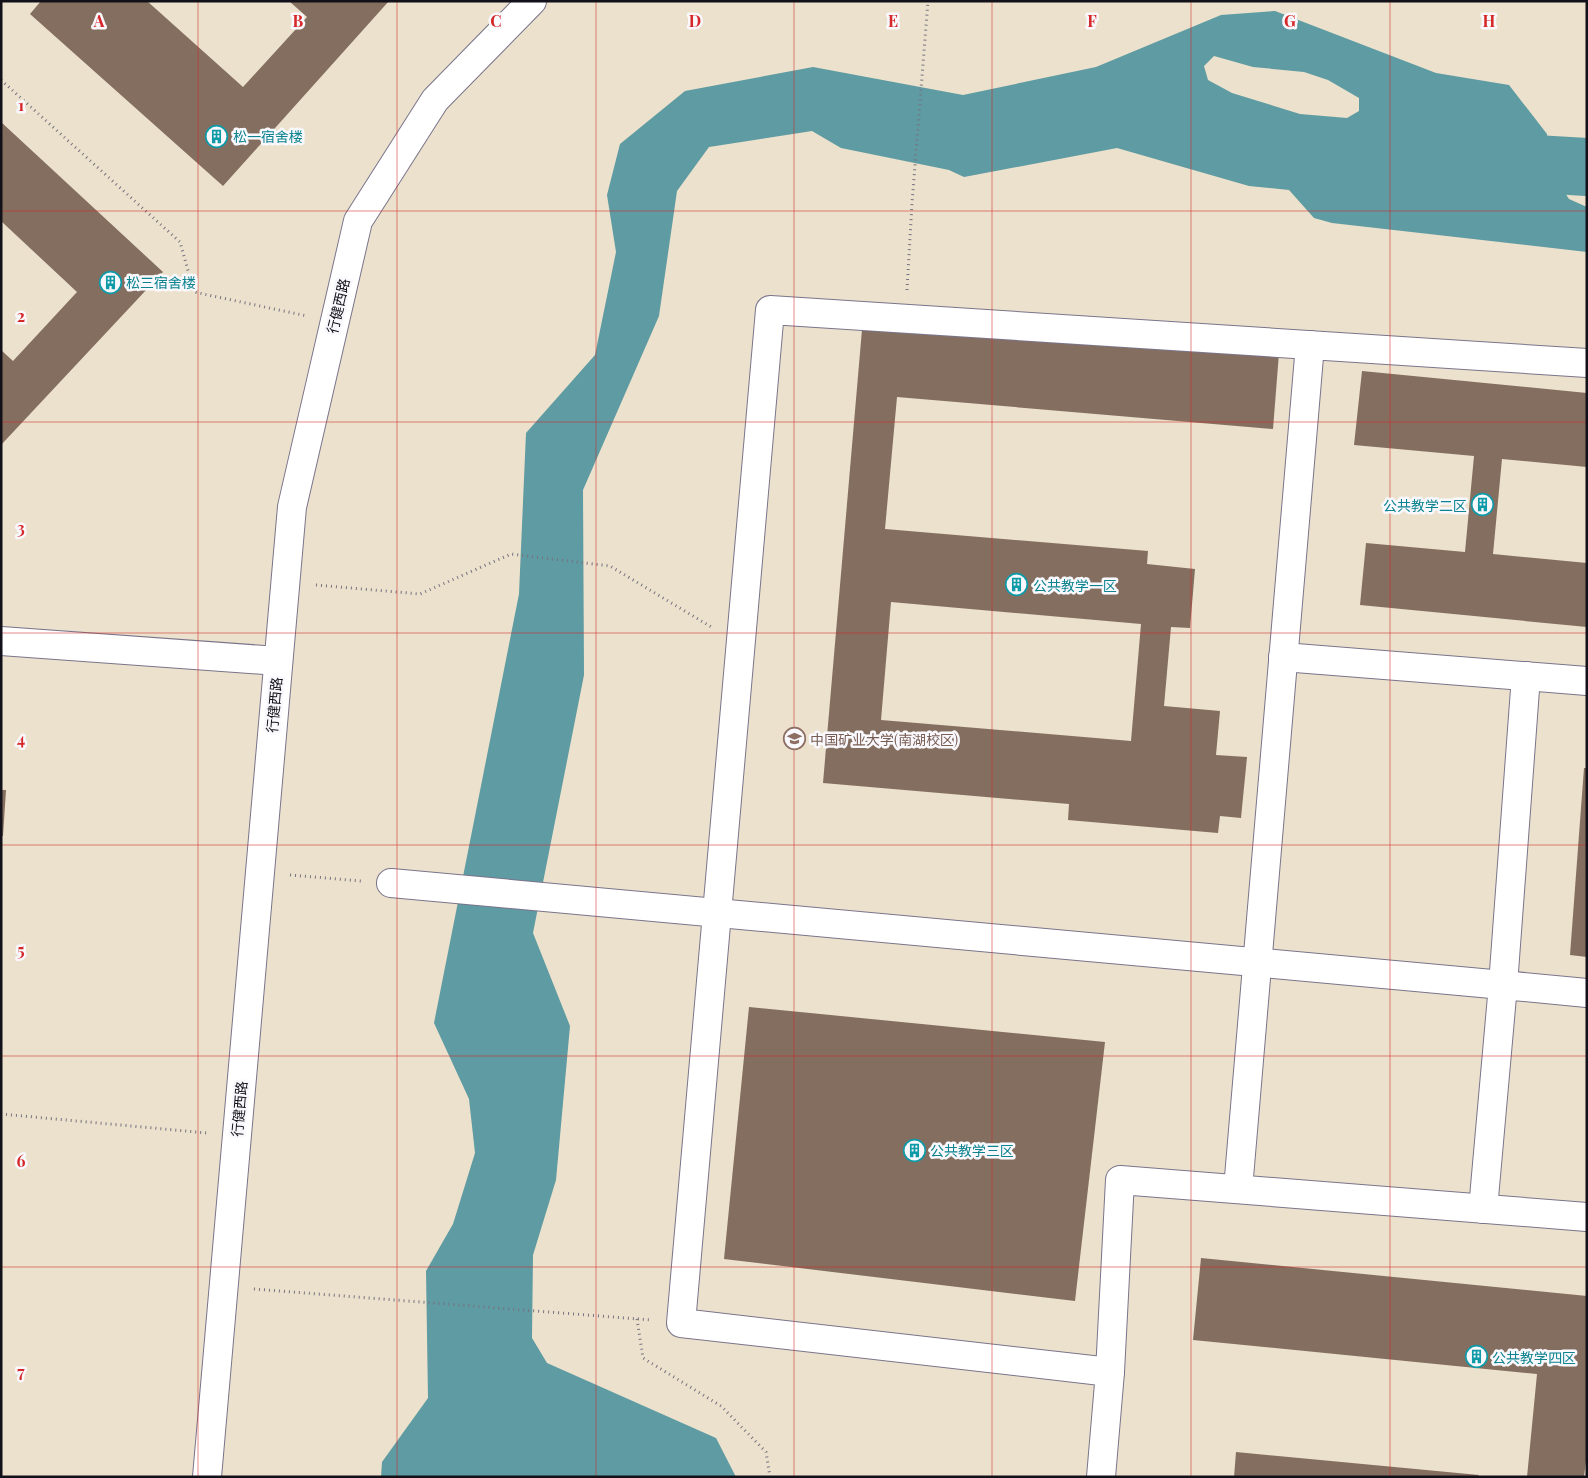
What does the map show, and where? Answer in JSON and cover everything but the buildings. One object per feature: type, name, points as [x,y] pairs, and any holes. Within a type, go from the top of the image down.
[{"type":"street","name":"行健西路","points":[[207,1477],[292,507],[358,221],[435,100],[532,1]]},
{"type":"street","points":[[1110,1372],[681,1323],[770,310],[1587,363]]},
{"type":"street","points":[[1238,1189],[1310,345]]},
{"type":"street","points":[[1,642],[278,661]]},
{"type":"street","points":[[1283,657],[1587,681]]},
{"type":"street","points":[[1483,1209],[1503,985],[1526,676]]},
{"type":"street","points":[[391,883],[1587,993]]},
{"type":"street","points":[[1100,1477],[1110,1372],[1120,1180],[1587,1217]]},
{"type":"path","points":[[906,319],[912,203],[928,1]]},
{"type":"path","points":[[1,80],[180,242],[194,292],[334,321]]},
{"type":"path","points":[[285,582],[420,594],[511,554],[610,566],[741,644]]},
{"type":"path","points":[[260,873],[391,883]]},
{"type":"path","points":[[1,1114],[237,1136]]},
{"type":"path","points":[[223,1286],[681,1323]]},
{"type":"path","points":[[637,1319],[643,1358],[721,1406],[766,1452],[770,1477]]},
{"type":"shaded area","name":"中国矿业大学(南湖校区)","points":[[1,1],[1587,1],[1587,1477],[1,1477]]},
{"type":"shaded area","points":[[1275,11],[1436,73],[1509,85],[1547,134],[1550,170],[1569,199],[1587,207],[1587,252],[1332,223],[1314,218],[1289,190],[1249,186],[1117,148],[964,177],[949,170],[841,148],[812,131],[709,147],[677,191],[659,316],[583,490],[584,675],[533,933],[570,1026],[556,1180],[533,1255],[532,1338],[547,1363],[716,1438],[736,1477],[381,1477],[382,1462],[428,1398],[426,1271],[453,1224],[475,1153],[469,1099],[434,1023],[519,594],[526,433],[595,355],[616,252],[607,195],[620,144],[685,91],[813,67],[963,95],[1096,67],[1221,15]],"holes":[[[1214,56],[1253,67],[1304,72],[1328,80],[1359,98],[1359,111],[1347,118],[1300,114],[1232,93],[1208,80],[1204,66]]]},
{"type":"waterway","points":[[1471,160],[1587,167]]},
{"type":"place","name":"松一宿舍楼","points":[[217,136]]},
{"type":"place","name":"松三宿舍楼","points":[[110,282]]},
{"type":"place","name":"公共教学二区","points":[[1483,505]]},
{"type":"place","name":"公共教学一区","points":[[1017,585]]},
{"type":"place","name":"中国矿业大学(南湖校区)","points":[[794,739]]},
{"type":"place","name":"公共教学三区","points":[[914,1150]]},
{"type":"place","name":"公共教学四区","points":[[1476,1357]]}]
